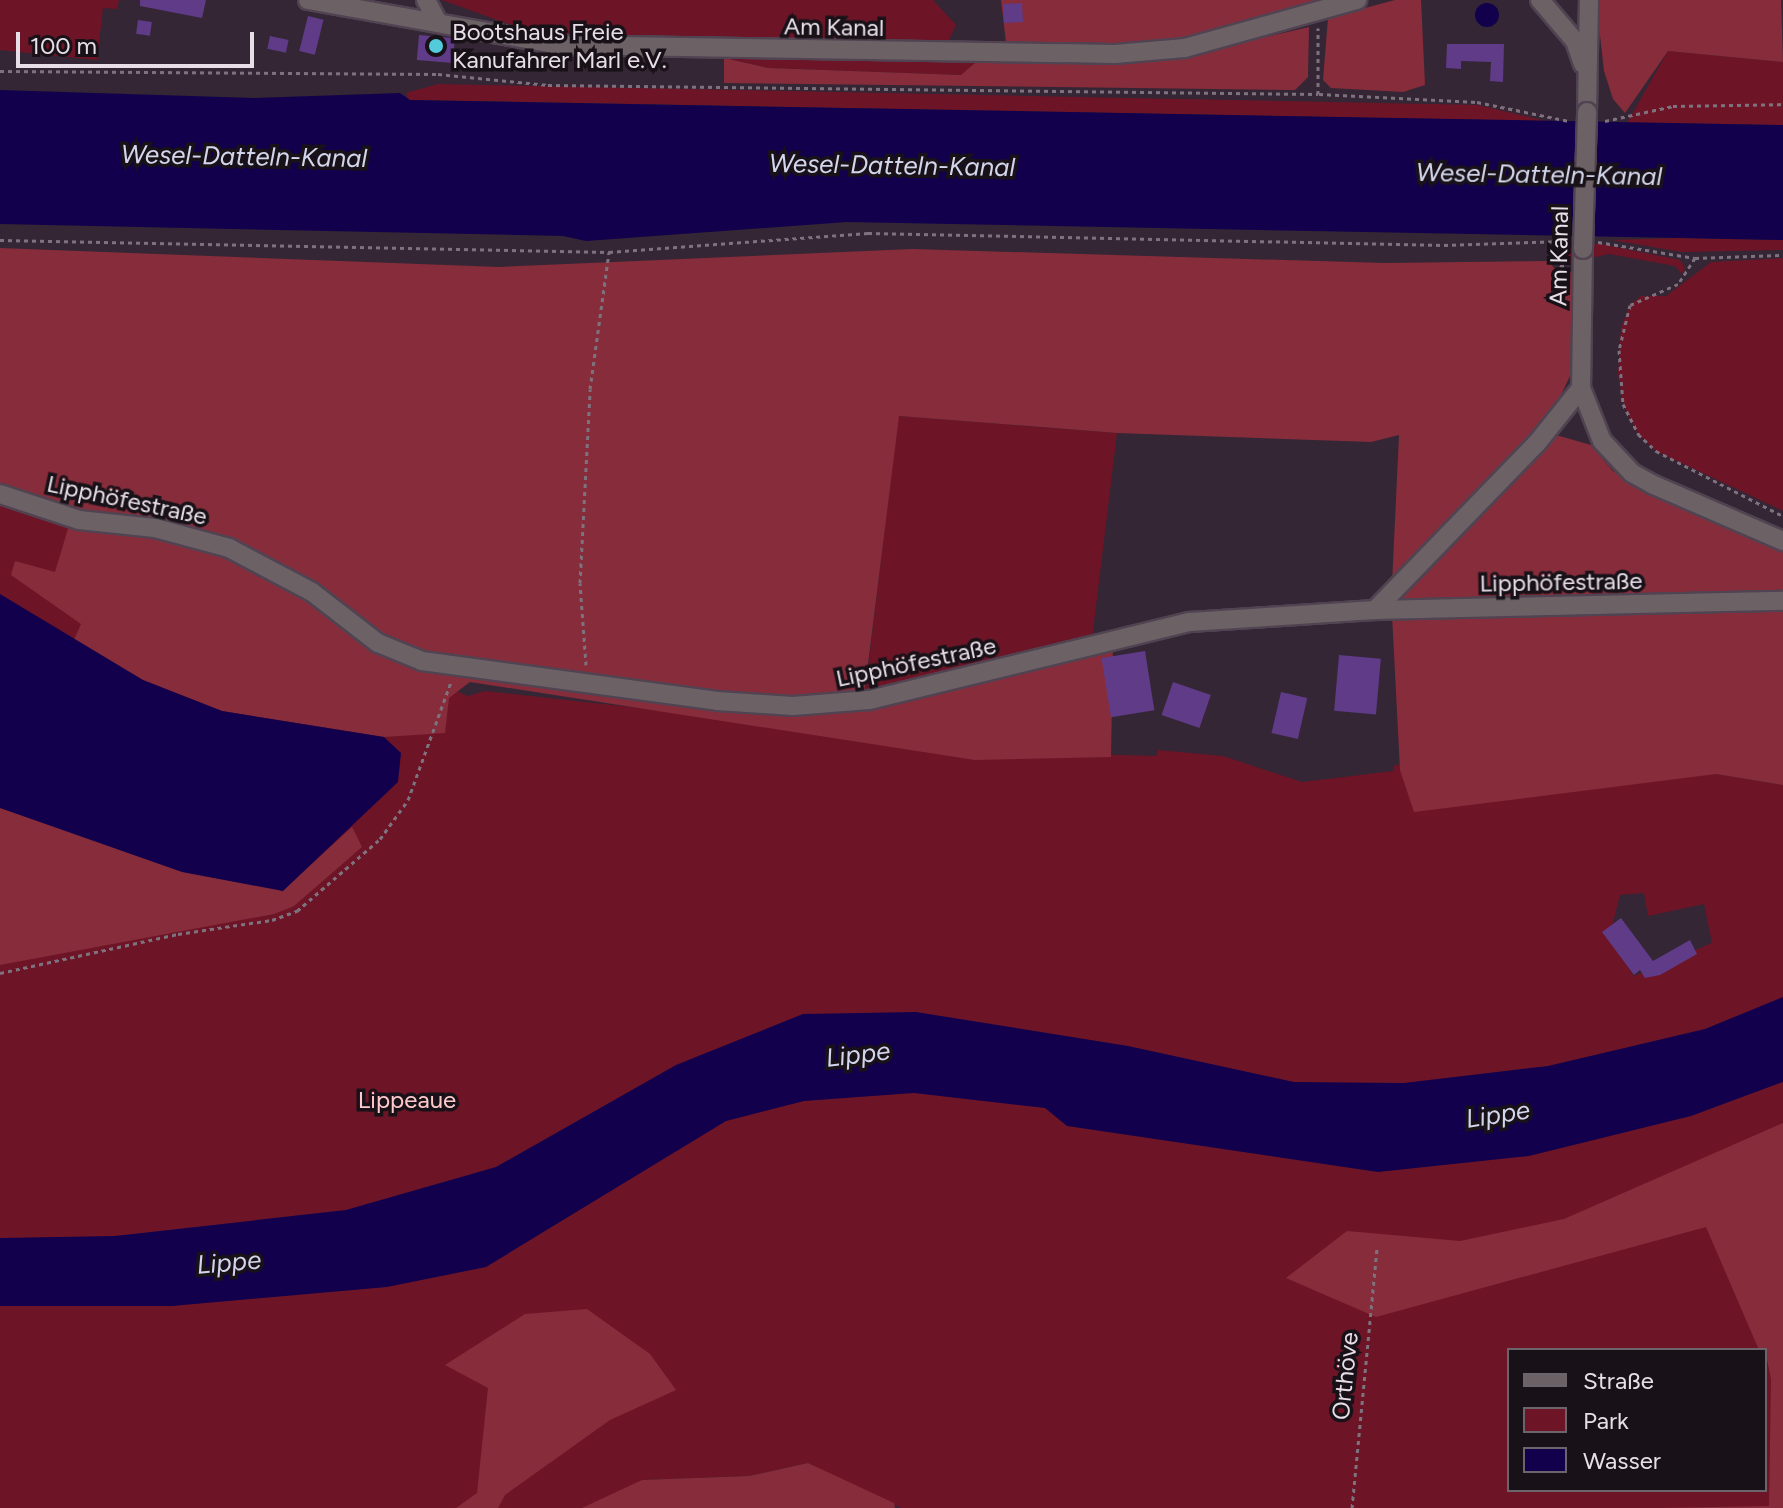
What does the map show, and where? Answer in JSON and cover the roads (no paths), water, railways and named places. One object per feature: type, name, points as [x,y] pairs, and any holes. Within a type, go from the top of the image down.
[{"type":"street","name":"Am Kanal","points":[[308,0],[534,41],[601,47],[1115,54],[1185,48],[1357,0]]},
{"type":"street","points":[[426,0],[438,23]]},
{"type":"street","name":"Am Kanal","points":[[1540,0],[1575,41],[1588,78]]},
{"type":"street","name":"Am Kanal","points":[[1589,0],[1581,388],[1594,427],[1632,473],[1783,541]]},
{"type":"street","points":[[1375,610],[1559,419],[1581,388]]},
{"type":"street","points":[[1559,419],[1594,427]]},
{"type":"street","name":"Lipphöfestraße","points":[[0,494],[79,520],[155,528],[229,548],[294,581],[391,650],[460,669],[717,701],[832,705],[1190,622],[1375,610],[1783,601]]},
{"type":"water","points":[[1487,3],[1496,6],[1499,15],[1496,24],[1487,27],[1478,24],[1475,15],[1478,6]]},
{"type":"water","name":"Wesel-Datteln-Kanal","points":[[0,90],[254,98],[400,93],[410,100],[1783,125],[1783,240],[847,222],[586,241],[563,236],[0,224]]},
{"type":"water","points":[[0,594],[143,680],[222,711],[384,737],[401,753],[398,782],[283,891],[182,872],[0,808]]},
{"type":"water","name":"Lippe","points":[[1783,997],[1783,1082],[1691,1116],[1529,1156],[1378,1172],[1067,1126],[1045,1108],[914,1093],[804,1101],[726,1121],[486,1267],[387,1287],[172,1306],[0,1306],[0,1238],[115,1236],[346,1210],[496,1167],[676,1065],[803,1014],[916,1012],[1128,1046],[1294,1082],[1404,1083],[1548,1066],[1705,1029]]},
{"type":"place","name":"Bootshaus Freie Kanufahrer Marl e.V.","points":[[436,46]]},
{"type":"park label","name":"Lippeaue","points":[[407,1100]]}]
